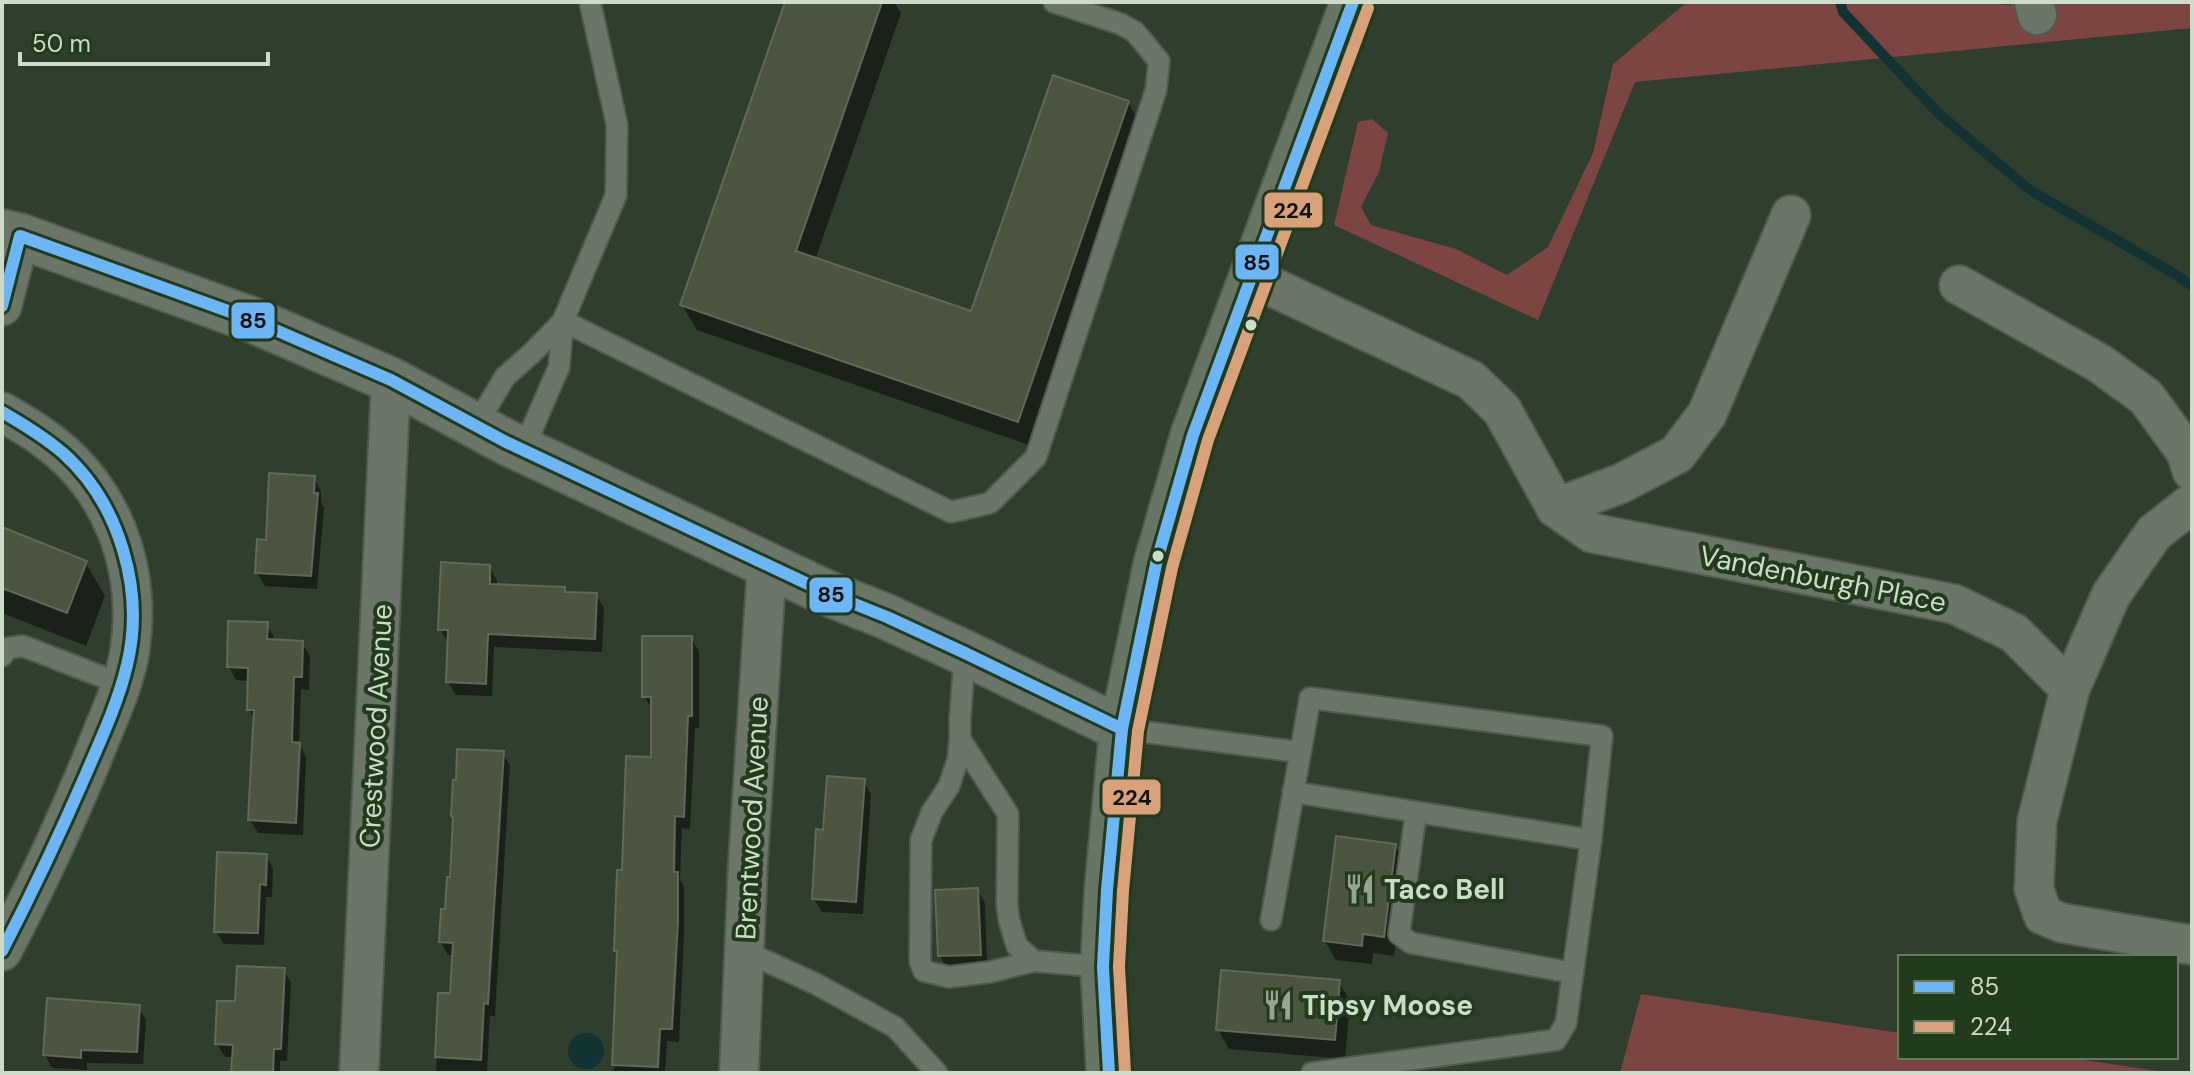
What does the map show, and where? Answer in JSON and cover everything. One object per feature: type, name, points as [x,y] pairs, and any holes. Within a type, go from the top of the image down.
[{"type":"main road","points":[[1109,1073],[1103,967],[1107,890],[1122,729],[1156,564],[1193,435],[1353,2]]},
{"type":"street","points":[[1556,508],[1622,483],[1677,454],[1707,414],[1791,215]]},
{"type":"street","points":[[2,306],[11,234],[250,319],[391,380],[523,450],[827,593],[965,653],[1122,729]]},
{"type":"street","name":"Vandenburgh Place","points":[[1251,277],[1471,380],[1502,410],[1556,508],[1592,533],[1954,604],[2014,633],[2070,689]]},
{"type":"street","points":[[1959,285],[2099,363],[2146,397],[2186,452],[2192,471]]},
{"type":"street","name":"Crestwood Avenue","points":[[359,1073],[391,380]]},
{"type":"street","points":[[2,412],[40,435],[72,462],[98,492],[119,533],[128,567],[132,604],[129,651],[121,684],[78,793],[2,951]]},
{"type":"street","points":[[2192,503],[2154,533],[2111,595],[2070,689],[2037,821],[2034,889],[2043,915],[2062,923],[2192,945]]},
{"type":"street","name":"Brentwood Avenue","points":[[739,1073],[748,862],[767,564]]},
{"type":"lane","points":[[523,450],[559,367],[563,321],[616,195],[617,125],[590,2]]},
{"type":"lane","points":[[563,321],[951,512],[990,503],[1036,457],[1156,90],[1159,61],[1135,32],[1121,24],[1054,2]]},
{"type":"lane","points":[[475,427],[505,377],[563,321]]},
{"type":"lane","points":[[2,656],[8,648],[23,646],[121,684]]},
{"type":"lane","points":[[965,653],[958,759],[949,786],[932,812],[921,840],[920,962],[924,971],[949,977],[990,972],[1034,961],[1103,967]]},
{"type":"lane","points":[[1271,920],[1310,698],[1602,736],[1566,1023],[1556,1040],[1312,1073]]},
{"type":"lane","points":[[1122,729],[1299,752]]},
{"type":"lane","points":[[960,739],[1008,814],[1009,920],[1017,946],[1034,961]]},
{"type":"lane","points":[[1293,792],[1591,840]]},
{"type":"lane","points":[[1416,813],[1399,934],[1411,943],[1573,973]]},
{"type":"lane","points":[[744,951],[816,984],[895,1027],[937,1073]]},
{"type":"shaded area","points":[[1687,2],[1970,2],[2010,5],[2014,2],[2192,2],[2192,28],[1635,82],[1538,320],[1334,225],[1358,122],[1372,119],[1388,133],[1379,172],[1361,207],[1371,225],[1456,249],[1507,275],[1548,247],[1593,153],[1613,64]]},
{"type":"shaded area","points":[[1641,994],[1898,1033],[1898,1059],[2077,1059],[2171,1073],[1620,1073]]},
{"type":"water","points":[[586,1033],[598,1039],[604,1051],[598,1063],[586,1069],[574,1063],[568,1051],[574,1039]]},
{"type":"building","points":[[785,2],[882,2],[796,251],[971,311],[1053,75],[1129,101],[1018,422],[680,305]]},
{"type":"building","points":[[269,473],[315,476],[314,493],[318,493],[311,576],[255,573],[257,539],[266,540]]},
{"type":"building","points":[[2,527],[87,561],[67,613],[2,588]]},
{"type":"building","points":[[441,562],[490,565],[490,584],[565,587],[565,592],[597,593],[595,639],[488,634],[486,684],[446,682],[448,630],[438,630]]},
{"type":"building","points":[[228,621],[268,622],[267,639],[303,641],[302,677],[294,677],[292,742],[300,743],[296,823],[248,820],[254,710],[247,710],[248,668],[227,667]]},
{"type":"building","points":[[642,636],[692,636],[692,716],[688,716],[684,817],[675,816],[674,872],[678,872],[678,922],[672,1029],[660,1029],[658,1067],[612,1065],[617,870],[622,870],[626,756],[651,757],[651,697],[642,697]]},
{"type":"building","points":[[457,749],[504,751],[488,1004],[484,1003],[481,1060],[435,1057],[438,993],[450,993],[453,943],[439,942],[441,909],[445,909],[447,877],[450,877]]},
{"type":"building","points":[[827,776],[865,779],[856,902],[812,899],[816,829],[823,830]]},
{"type":"building","name":"Taco Bell","points":[[1336,836],[1396,844],[1384,937],[1363,934],[1362,946],[1323,941]]},
{"type":"building","points":[[217,852],[267,854],[266,885],[260,884],[258,933],[214,932]]},
{"type":"building","points":[[978,888],[981,955],[938,956],[935,890]]},
{"type":"building","points":[[237,966],[285,968],[281,1049],[274,1049],[273,1073],[231,1073],[233,1045],[215,1044],[217,1001],[235,1001]]},
{"type":"building","name":"Tipsy Moose","points":[[1221,970],[1340,980],[1335,1040],[1216,1030]]},
{"type":"building","points":[[47,998],[140,1005],[137,1052],[81,1050],[81,1058],[43,1055]]},
{"type":"waterway","points":[[1840,2],[1843,12],[1938,113],[2030,190],[2192,286]]},
{"type":"transit line","name":"85","points":[[1109,1073],[1103,967],[1107,890],[1122,729],[1156,564],[1193,435],[1353,2]]},
{"type":"transit line","name":"224","points":[[1125,1072],[1119,967],[1123,891],[1138,731],[1172,568],[1208,440],[1368,8]]},
{"type":"transit line","name":"85","points":[[2,306],[20,236],[250,319],[391,380],[506,442],[827,593],[965,653],[1122,729]]},
{"type":"transit line","name":"85","points":[[2,412],[63,453],[100,497],[123,550],[133,608],[127,665],[114,707],[56,841],[2,951]]},
{"type":"place","name":"Taco Bell","points":[[1360,889]]},
{"type":"place","name":"Tipsy Moose","points":[[1278,1005]]}]
